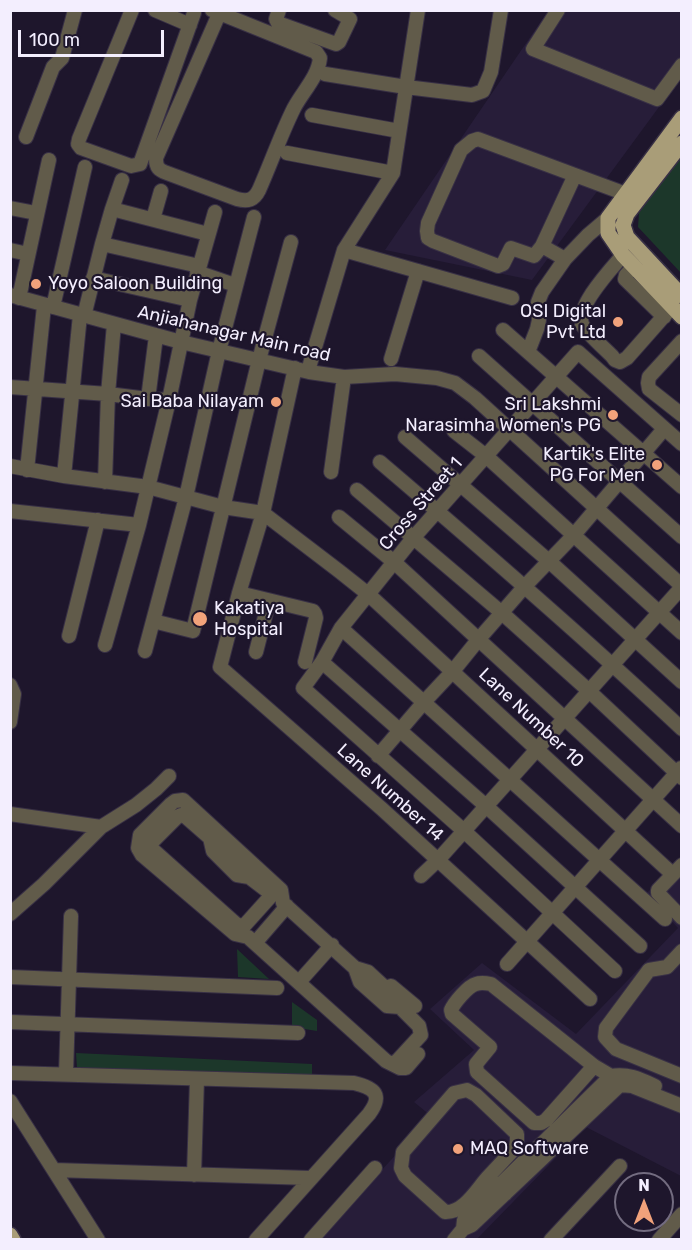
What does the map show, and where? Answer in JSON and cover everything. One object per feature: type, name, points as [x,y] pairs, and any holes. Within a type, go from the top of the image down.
[{"type":"main road","points":[[675,309],[628,261],[608,233],[608,218],[681,118]]},
{"type":"main road","points":[[675,309],[627,237],[622,225],[627,214],[681,143]]},
{"type":"main road","points":[[10,1235],[13,1239]]},
{"type":"street","points":[[26,137],[52,67],[62,58],[75,10]]},
{"type":"street","points":[[132,10],[78,144],[81,148],[131,166],[140,164],[203,14]]},
{"type":"street","points":[[155,10],[203,14],[316,52],[320,58],[311,83],[294,109],[259,190],[255,197],[249,200],[237,199],[167,173],[156,165],[156,158],[203,14]]},
{"type":"street","points":[[279,10],[276,19],[278,22],[336,44],[350,18],[335,10]]},
{"type":"street","points":[[310,364],[344,250],[393,173],[418,10]]},
{"type":"street","points":[[325,74],[472,95],[483,91],[491,72],[501,10]]},
{"type":"street","points":[[558,10],[533,49],[657,99],[681,65]]},
{"type":"street","points":[[312,115],[399,131]]},
{"type":"street","points":[[575,175],[542,246],[534,256],[511,248],[503,264],[498,266],[428,238],[428,223],[461,150],[478,139],[575,175],[626,194]]},
{"type":"street","points":[[287,153],[393,173]]},
{"type":"street","points":[[15,297],[28,254],[49,160]]},
{"type":"street","points":[[27,470],[36,389],[49,307],[85,167]]},
{"type":"street","points":[[64,476],[82,316],[122,180]]},
{"type":"street","points":[[153,219],[161,190]]},
{"type":"street","points":[[10,208],[36,213]]},
{"type":"street","points":[[112,209],[208,234]]},
{"type":"street","points":[[105,645],[139,525],[190,300],[215,212]]},
{"type":"street","points":[[145,651],[186,497],[235,285],[254,217]]},
{"type":"street","points":[[528,352],[537,329],[538,302],[542,292],[565,259],[608,218]]},
{"type":"street","points":[[153,621],[193,631],[259,360],[291,242]]},
{"type":"street","points":[[102,244],[198,269],[235,285]]},
{"type":"street","points":[[542,246],[565,259]]},
{"type":"street","points":[[10,250],[28,254]]},
{"type":"street","points":[[344,250],[512,298]]},
{"type":"street","points":[[628,261],[590,297],[581,317],[582,324],[615,360],[620,362],[627,358],[675,309]]},
{"type":"street","points":[[391,359],[418,271]]},
{"type":"street","points":[[93,278],[190,300]]},
{"type":"street","name":"Anjiahanagar Main road","points":[[15,297],[156,336],[295,368],[344,377],[395,375],[436,378],[454,383],[475,398],[681,587]]},
{"type":"street","points":[[105,482],[108,394],[114,324]]},
{"type":"street","points":[[503,330],[681,487]]},
{"type":"street","points":[[148,399],[156,336]]},
{"type":"street","points":[[681,341],[649,377],[648,383],[649,389],[681,415]]},
{"type":"street","name":"Cross Street 1","points":[[378,756],[303,688],[322,662],[341,628],[437,510],[578,352],[664,429]]},
{"type":"street","points":[[479,356],[681,537]]},
{"type":"street","points":[[295,368],[263,513],[240,593],[313,611],[316,618],[305,662]]},
{"type":"street","points":[[331,472],[344,377]]},
{"type":"street","points":[[10,387],[169,400]]},
{"type":"street","points":[[615,971],[464,831],[378,756],[525,586],[573,536],[664,429],[681,444]]},
{"type":"street","points":[[454,431],[486,456],[681,633]]},
{"type":"street","points":[[405,436],[550,562],[681,682]]},
{"type":"street","points":[[380,462],[525,586],[681,729]]},
{"type":"street","points":[[10,466],[148,487],[223,507],[263,513]]},
{"type":"street","points":[[357,490],[502,613],[680,773],[653,800],[507,964]]},
{"type":"street","points":[[10,512],[139,525]]},
{"type":"street","name":"Lane Number 10","points":[[263,513],[368,594],[626,830],[675,867]]},
{"type":"street","points":[[339,517],[394,562],[681,826]]},
{"type":"street","points":[[69,636],[98,520]]},
{"type":"street","points":[[421,876],[510,780],[681,587]]},
{"type":"street","name":"Lane Number 14","points":[[240,593],[220,667],[438,860],[590,999]]},
{"type":"street","points":[[256,652],[269,601]]},
{"type":"street","points":[[341,628],[665,919]]},
{"type":"street","points":[[322,662],[401,730],[640,946]]},
{"type":"street","points":[[10,685],[14,694],[10,722]]},
{"type":"street","points":[[10,914],[44,884],[101,827],[141,801],[169,776]]},
{"type":"street","points":[[210,838],[213,851],[221,859],[237,874],[249,877],[270,895],[243,927],[142,855],[138,848],[140,835],[175,801],[183,800],[233,849],[281,890],[283,903],[355,968],[360,982],[387,1006],[400,1007]]},
{"type":"street","points":[[141,801],[157,817]]},
{"type":"street","points":[[10,814],[101,827]]},
{"type":"street","points":[[249,877],[246,867],[233,849],[210,838],[181,815],[151,846],[153,852],[185,886],[235,934],[248,937],[255,942],[390,1063],[406,1068],[418,1054]]},
{"type":"street","points":[[675,867],[658,893],[681,918]]},
{"type":"street","points":[[255,942],[287,906]]},
{"type":"street","points":[[66,1074],[71,916]]},
{"type":"street","points":[[294,978],[332,945]]},
{"type":"street","points":[[681,951],[667,967],[649,970],[606,1028],[605,1036],[616,1049],[681,1076]]},
{"type":"street","points":[[355,968],[368,972],[394,996],[400,1007],[419,1026],[422,1035],[398,1060],[390,1063]]},
{"type":"street","points":[[10,977],[277,988]]},
{"type":"street","points":[[294,978],[297,991],[318,1009]]},
{"type":"street","points":[[381,984],[394,988],[414,1006]]},
{"type":"street","points":[[594,1066],[546,1120],[534,1123],[477,1072],[476,1064],[490,1047],[452,1014],[453,1005],[471,986],[491,984],[594,1066],[616,1080]]},
{"type":"street","points":[[10,1022],[298,1033]]},
{"type":"street","points":[[10,1073],[354,1083],[367,1086],[374,1091],[377,1099],[369,1114],[256,1239]]},
{"type":"street","points":[[459,1234],[464,1220],[497,1186],[501,1162],[516,1147],[518,1141],[516,1134],[476,1095],[467,1090],[454,1093],[403,1152],[401,1168],[405,1176],[445,1212],[454,1212],[468,1200],[497,1186],[514,1178],[616,1080],[618,1075],[633,1076],[681,1098]]},
{"type":"street","points":[[194,1175],[197,1079]]},
{"type":"street","points":[[10,1101],[98,1239]]},
{"type":"street","points":[[501,1162],[514,1178]]},
{"type":"street","points":[[554,1239],[620,1166]]},
{"type":"street","points":[[311,1239],[375,1168]]},
{"type":"street","points":[[54,1170],[310,1178]]},
{"type":"street","points":[[658,1239],[681,1214]]},
{"type":"shaded area","points":[[548,11],[681,11],[681,77],[532,280],[385,250]]},
{"type":"shaded area","points":[[681,858],[681,1176],[586,1127],[477,1239],[318,1240],[431,1116],[414,1102],[474,1050],[430,1009],[482,963],[576,1034],[678,928],[646,894]]},
{"type":"green space","points":[[681,153],[681,273],[638,227],[639,213]]},
{"type":"green space","points":[[237,949],[269,979],[238,977]]},
{"type":"green space","points":[[292,1002],[317,1020],[317,1031],[292,1027]]},
{"type":"green space","points":[[76,1053],[312,1064],[312,1075],[77,1068]]},
{"type":"place","name":"Yoyo Saloon Building","points":[[36,284]]},
{"type":"place","name":"OSI Digital Pvt Ltd","points":[[618,322]]},
{"type":"place","name":"Sai Baba Nilayam","points":[[276,402]]},
{"type":"place","name":"Sri Lakshmi Narasimha Women's PG","points":[[613,415]]},
{"type":"place","name":"Kartik's Elite PG For Men","points":[[657,465]]},
{"type":"place","name":"Kakatiya Hospital","points":[[200,619]]},
{"type":"place","name":"MAQ Software","points":[[458,1149]]}]
